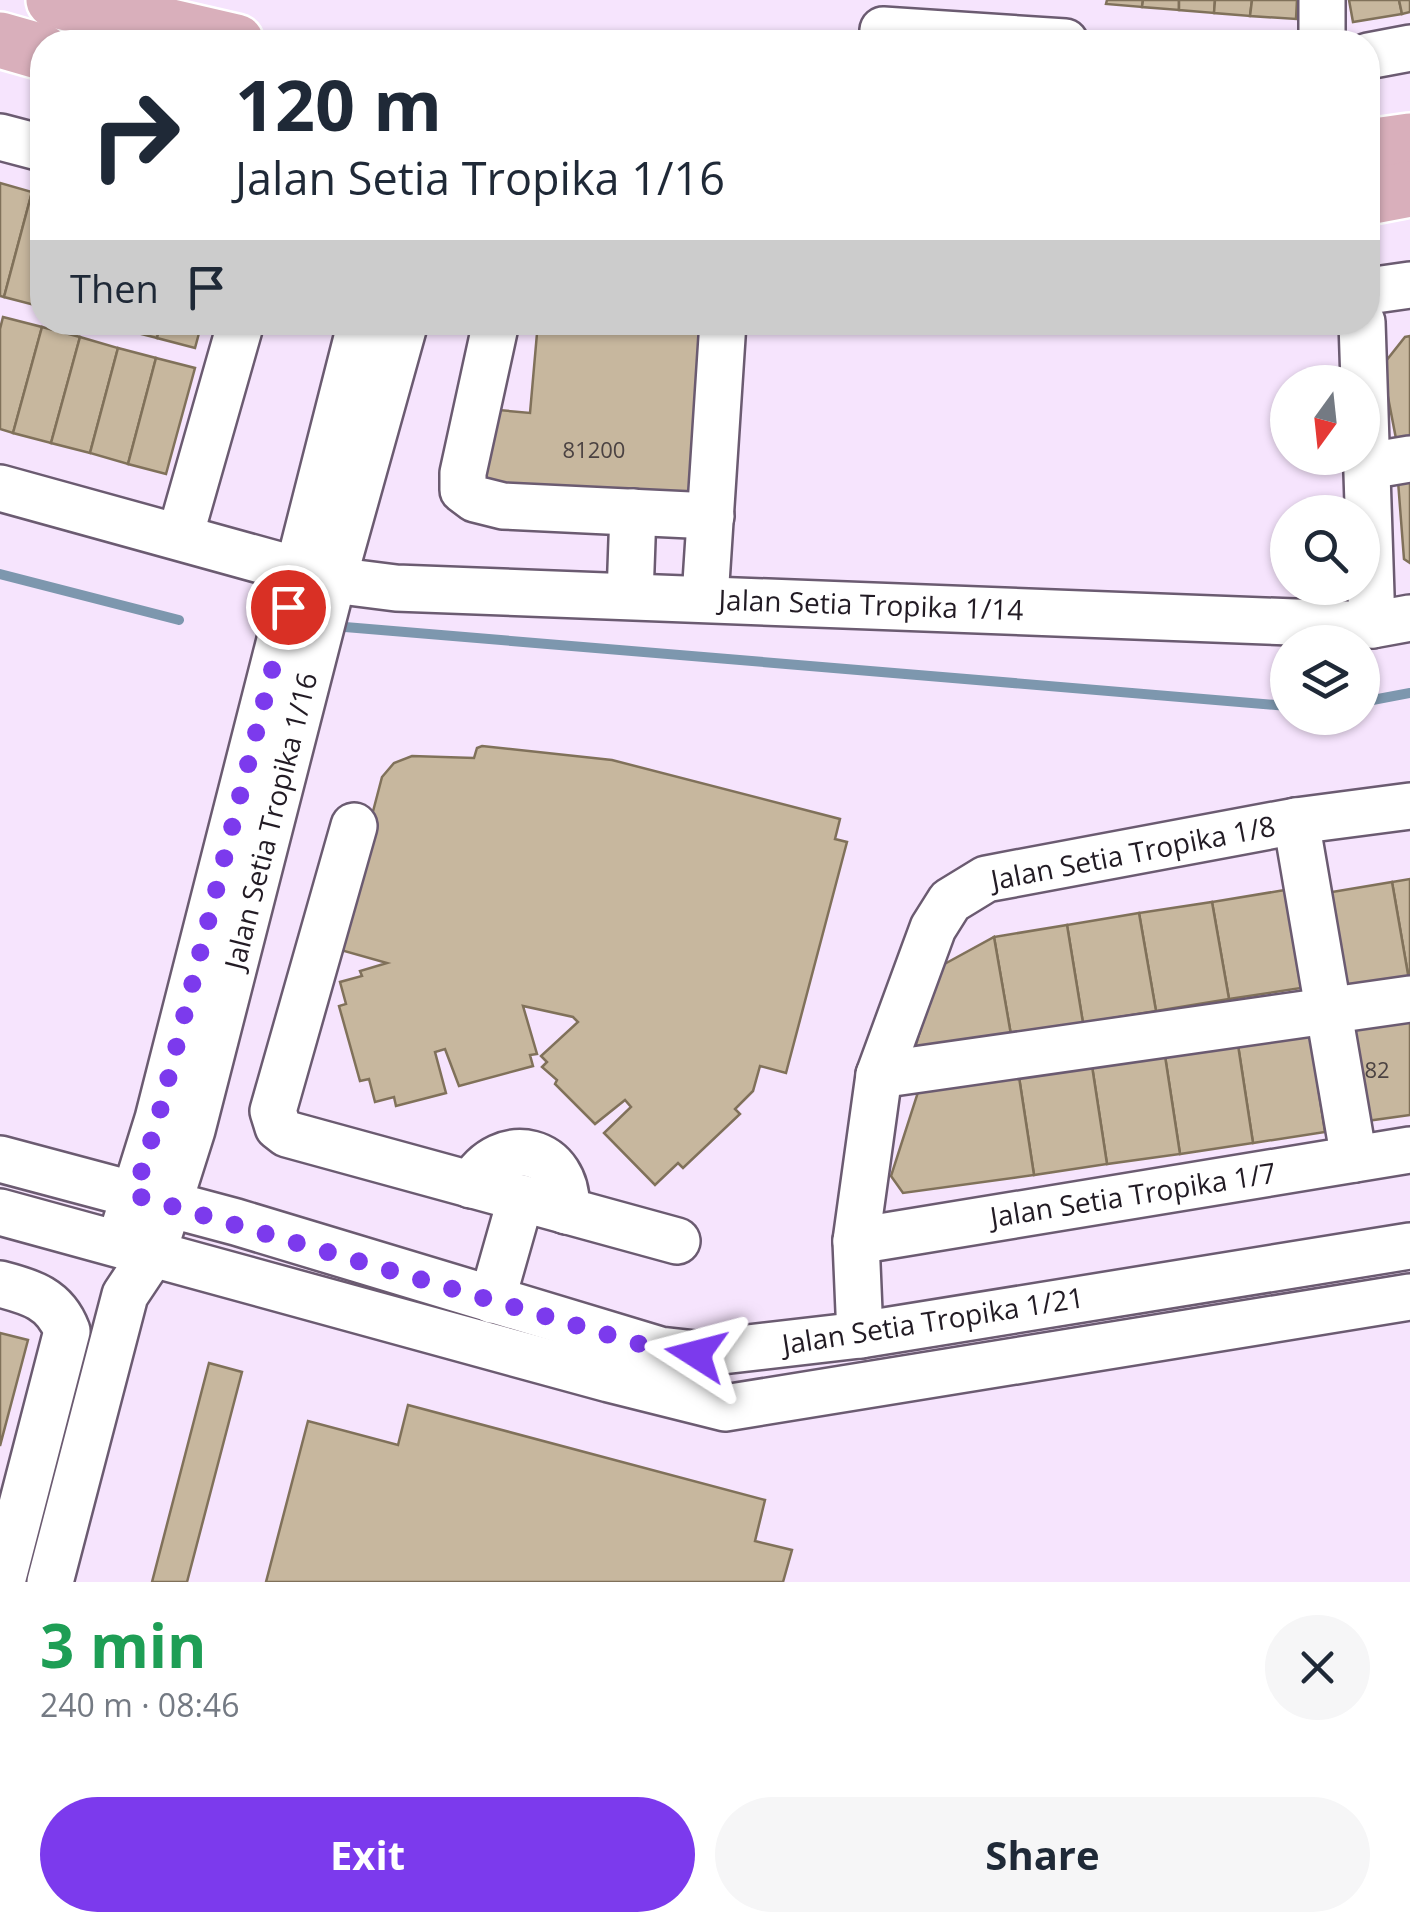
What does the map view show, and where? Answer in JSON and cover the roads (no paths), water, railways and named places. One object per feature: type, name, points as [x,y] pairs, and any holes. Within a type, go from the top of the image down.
[{"type":"main road","points":[[54,0],[184,30]]},
{"type":"main road","points":[[0,40],[30,49]]},
{"type":"main road","points":[[1380,145],[1410,140]]},
{"type":"main road","points":[[1380,194],[1410,189]]},
{"type":"street","points":[[1322,0],[1322,30]]},
{"type":"street","points":[[884,24],[944,30]]},
{"type":"street","points":[[1380,54],[1410,48]]},
{"type":"street","points":[[0,137],[30,145]]},
{"type":"street","points":[[1380,290],[1410,285]]},
{"type":"street","points":[[180,536],[238,335]]},
{"type":"street","name":"Jalan Setia Tropika 1/16","points":[[125,1295],[175,1124],[315,575],[359,335]]},
{"type":"street","name":"Jalan Setia Tropika 1/16","points":[[315,575],[400,335]]},
{"type":"street","points":[[493,335],[463,473],[463,490],[488,504],[711,516]]},
{"type":"street","points":[[705,598],[722,335]]},
{"type":"street","points":[[1364,335],[1389,463],[1391,622]]},
{"type":"street","name":"Jalan Setia Tropika 1/14","points":[[0,488],[315,575],[396,588],[1391,622]]},
{"type":"street","points":[[630,596],[633,512]]},
{"type":"street","name":"Jalan Setia Tropika 1/8","points":[[860,1334],[856,1241],[879,1076],[933,928],[950,902],[986,879],[1296,821],[1410,806]]},
{"type":"street","points":[[1296,821],[1354,1159]]},
{"type":"street","points":[[354,826],[274,1111],[278,1127],[287,1134],[677,1241]]},
{"type":"street","points":[[879,1076],[1410,999]]},
{"type":"street","points":[[56,1174],[88,1167],[175,1124],[208,1195],[236,1222]]},
{"type":"street","name":"Jalan Setia Tropika 1/7","points":[[856,1241],[1410,1150]]},
{"type":"street","points":[[471,1185],[490,1160],[504,1153],[536,1155],[560,1174],[566,1188],[566,1211]]},
{"type":"street","name":"Jalan Setia Tropika 1/21","points":[[0,1160],[236,1222],[660,1350],[696,1354],[860,1334],[1410,1246]]},
{"type":"street","points":[[492,1300],[521,1198]]},
{"type":"street","name":"Jalan Setia Tropika 1/21","points":[[0,1212],[725,1408],[1410,1297]]},
{"type":"street","points":[[50,1226],[85,1250],[125,1295]]},
{"type":"street","points":[[125,1295],[170,1274],[209,1267]]},
{"type":"street","points":[[0,1284],[42,1298],[62,1318],[67,1331],[3,1573],[52,1574],[125,1295]]},
{"type":"waterway","points":[[0,574],[179,620]]},
{"type":"waterway","points":[[333,626],[1270,704]]},
{"type":"waterway","points":[[1380,699],[1410,693]]}]
